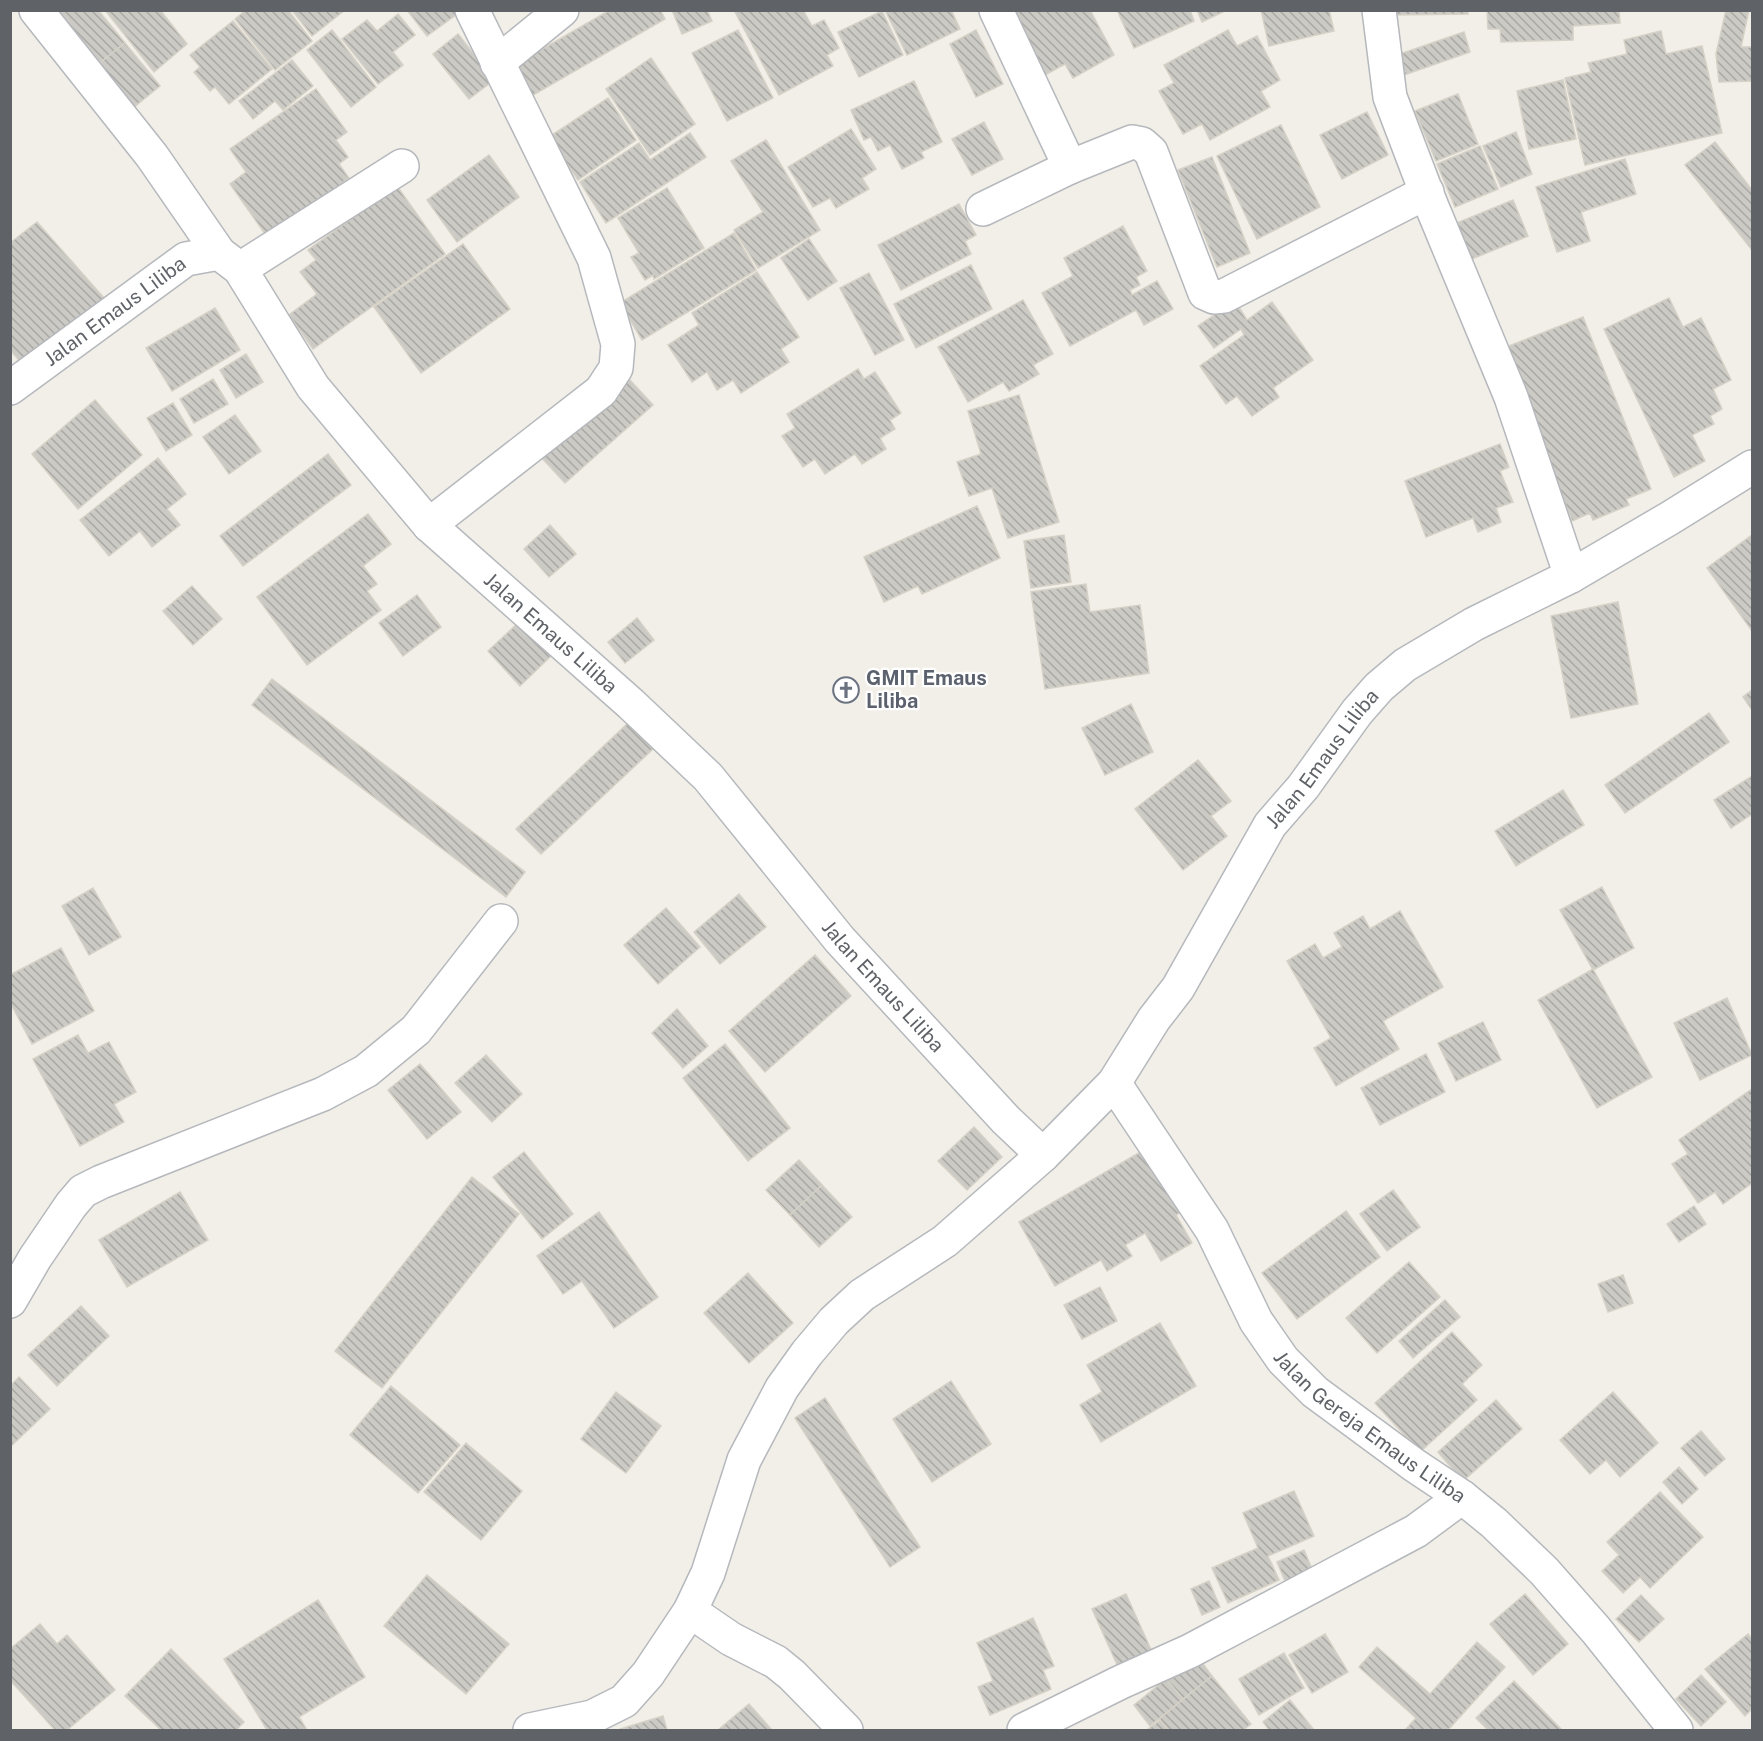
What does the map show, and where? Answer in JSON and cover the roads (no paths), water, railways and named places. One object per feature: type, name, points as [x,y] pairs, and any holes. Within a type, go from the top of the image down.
[{"type":"street","points":[[36,10],[152,156],[229,261],[402,166]]},
{"type":"street","points":[[429,525],[600,391],[616,369],[618,344],[594,258],[472,10]]},
{"type":"street","points":[[497,63],[562,10]]},
{"type":"street","points":[[996,10],[1070,167]]},
{"type":"street","points":[[1379,10],[1390,97],[1426,192],[1511,397],[1571,576]]},
{"type":"street","points":[[983,209],[1070,167],[1131,142],[1142,144],[1151,152],[1205,293],[1214,297],[1224,296],[1426,192]]},
{"type":"street","name":"Jalan Emaus Liliba","points":[[10,388],[186,259],[229,261],[313,387],[429,525],[631,704],[708,777],[840,940],[1006,1120],[1043,1155],[1114,1083],[1154,1019],[1179,988],[1270,825],[1303,787],[1357,712],[1379,687],[1405,665],[1474,624],[1571,576],[1752,467]]},
{"type":"street","points":[[10,1301],[35,1258],[83,1191],[323,1094],[366,1071],[416,1030],[501,921]]},
{"type":"street","name":"Jalan Gereja Emaus Liliba","points":[[1114,1083],[1212,1230],[1256,1321],[1283,1360],[1315,1392],[1414,1465],[1462,1497],[1494,1523],[1544,1571],[1596,1630],[1676,1731]]},
{"type":"street","points":[[530,1731],[592,1717],[624,1701],[648,1674],[690,1611],[708,1573],[744,1460],[782,1388],[807,1353],[834,1321],[862,1295],[945,1241],[1043,1155]]},
{"type":"street","points":[[1024,1731],[1121,1682],[1190,1651],[1405,1537],[1462,1497]]},
{"type":"street","points":[[690,1611],[731,1639],[776,1662],[792,1675],[846,1731]]},
{"type":"place","name":"GMIT Emaus Liliba","points":[[846,690]]}]
